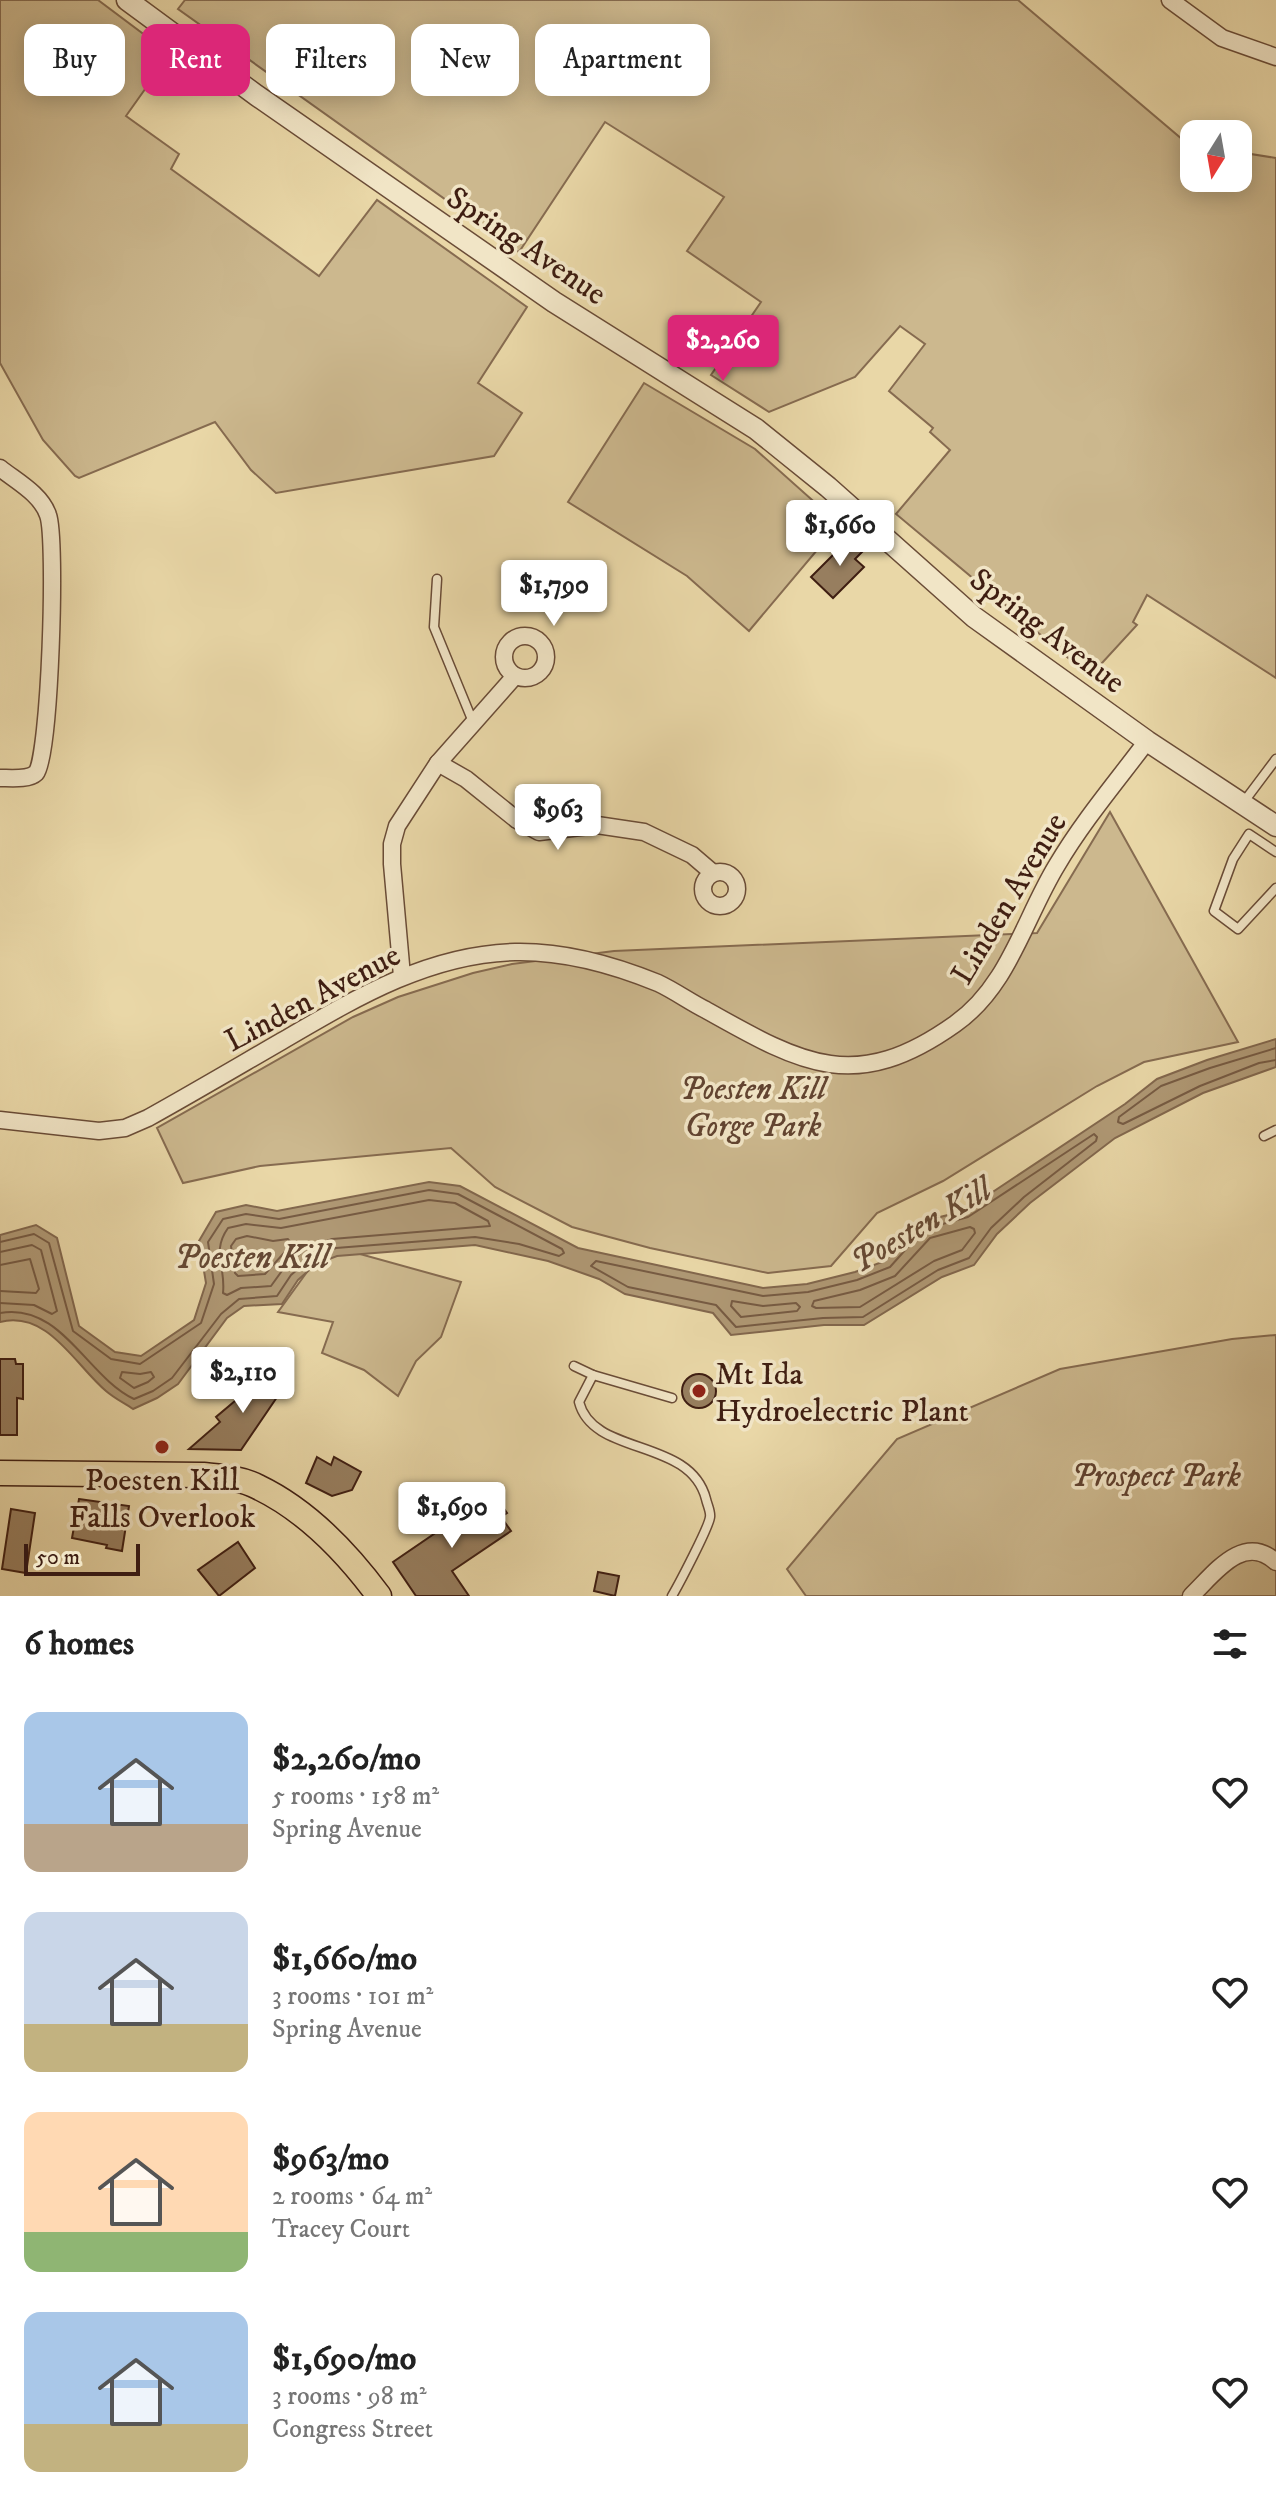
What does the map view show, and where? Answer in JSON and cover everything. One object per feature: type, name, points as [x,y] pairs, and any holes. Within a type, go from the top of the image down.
[{"type":"main road","points":[[0,1473],[203,1475],[257,1486],[296,1511],[331,1542],[379,1596]]},
{"type":"street","name":"Spring Avenue","points":[[127,0],[256,95],[554,302],[756,429],[828,487],[974,617],[1147,741],[1268,821]]},
{"type":"street","points":[[1170,0],[1222,38],[1276,57]]},
{"type":"street","points":[[0,468],[33,493],[44,506],[52,538],[45,737],[35,773],[29,777],[0,778]]},
{"type":"street","points":[[402,976],[392,844],[407,808],[438,763],[515,676]]},
{"type":"street","name":"Linden Avenue","points":[[0,1120],[99,1131],[125,1128],[148,1118],[349,1002],[402,976],[464,957],[512,952],[548,952],[659,984],[777,1050],[801,1059],[855,1065],[910,1052],[956,1024],[979,1004],[995,984],[1061,858],[1147,741]]},
{"type":"street","points":[[438,763],[466,779],[517,820],[539,832],[597,825],[644,832],[692,855],[713,873]]},
{"type":"street","points":[[1191,1596],[1237,1553],[1253,1551],[1276,1562]]},
{"type":"lane","points":[[437,579],[434,627],[474,722]]},
{"type":"lane","points":[[1242,804],[1276,759]]},
{"type":"lane","points":[[1268,821],[1249,834],[1233,859],[1214,911],[1238,929],[1276,888]]},
{"type":"lane","points":[[1249,834],[1276,852]]},
{"type":"lane","points":[[1264,1136],[1276,1130]]},
{"type":"lane","points":[[574,1366],[593,1375],[672,1398]]},
{"type":"lane","points":[[593,1375],[579,1402],[583,1415],[599,1429],[686,1466],[704,1491],[710,1518],[672,1596]]},
{"type":"green space","points":[[0,0],[98,0],[141,32],[141,95],[126,116],[179,154],[171,169],[319,276],[377,200],[527,307],[478,383],[522,413],[494,456],[276,493],[251,470],[215,422],[79,478],[43,440],[0,363]]},
{"type":"green space","points":[[185,0],[1018,0],[1180,137],[1180,192],[1252,192],[1252,154],[1276,158],[1276,678],[1147,595],[1133,622],[1137,625],[1090,676],[896,514],[950,450],[930,432],[933,428],[889,391],[925,344],[900,326],[855,377],[769,412],[711,375],[761,302],[687,251],[724,197],[605,122],[519,252],[300,96],[395,96],[395,24],[266,24],[266,72],[250,60],[250,24],[199,24],[178,9]]},
{"type":"green space","points":[[644,383],[755,449],[839,524],[749,631],[687,576],[568,502]]},
{"type":"green space","name":"Poesten Kill Gorge Park","points":[[1110,812],[1238,1042],[1144,1062],[1097,1086],[943,1181],[877,1213],[831,1266],[768,1273],[650,1248],[572,1227],[495,1187],[451,1148],[260,1166],[183,1183],[157,1128],[353,1017],[398,997],[512,964],[614,951],[1037,933]]},
{"type":"green space","points":[[325,1247],[461,1282],[441,1337],[416,1361],[398,1396],[364,1370],[322,1353],[333,1322],[278,1312]]},
{"type":"green space","name":"Prospect Park","points":[[1276,1335],[1276,1596],[806,1596],[787,1569],[897,1439],[1060,1369],[1232,1339]]},
{"type":"water","name":"Poesten Kill","points":[[1276,1039],[1276,1067],[1203,1093],[1115,1138],[1030,1203],[997,1234],[974,1265],[942,1277],[864,1325],[824,1325],[731,1335],[713,1313],[625,1294],[599,1279],[548,1261],[475,1245],[337,1256],[316,1264],[298,1280],[282,1304],[244,1306],[227,1318],[178,1384],[133,1409],[106,1391],[46,1332],[17,1320],[0,1322],[0,1235],[36,1225],[57,1238],[79,1326],[115,1352],[141,1356],[194,1320],[206,1283],[199,1241],[216,1212],[246,1205],[277,1211],[429,1182],[460,1186],[578,1248],[763,1288],[807,1284],[885,1261],[920,1222],[964,1211],[1125,1104],[1157,1079]]},
{"type":"building","points":[[852,536],[865,549],[855,559],[864,567],[833,598],[811,577]]},
{"type":"building","points":[[0,1359],[15,1359],[16,1364],[23,1364],[23,1399],[17,1398],[17,1435],[0,1435]]},
{"type":"building","points":[[273,1369],[288,1381],[241,1450],[189,1449],[220,1422],[216,1417]]},
{"type":"building","name":"Mt Ida Hydroelectric Plant","points":[[699,1374],[711,1379],[716,1391],[711,1403],[699,1408],[687,1403],[682,1391],[687,1379]]},
{"type":"building","points":[[317,1457],[331,1465],[334,1457],[361,1472],[352,1490],[332,1496],[306,1483]]},
{"type":"building","points":[[495,1496],[507,1513],[501,1517],[511,1531],[452,1571],[469,1596],[416,1596],[393,1562],[488,1497],[490,1500]]},
{"type":"building","points":[[79,1499],[129,1506],[122,1551],[72,1538]]},
{"type":"building","points":[[11,1509],[35,1513],[26,1573],[2,1569]]},
{"type":"building","points":[[238,1542],[255,1568],[219,1596],[198,1570]]},
{"type":"building","points":[[598,1572],[619,1576],[615,1596],[594,1591]]},
{"type":"place","name":"Mt Ida Hydroelectric Plant","points":[[699,1391]]},
{"type":"place","name":"Poesten Kill Falls Overlook","points":[[162,1447]]}]
